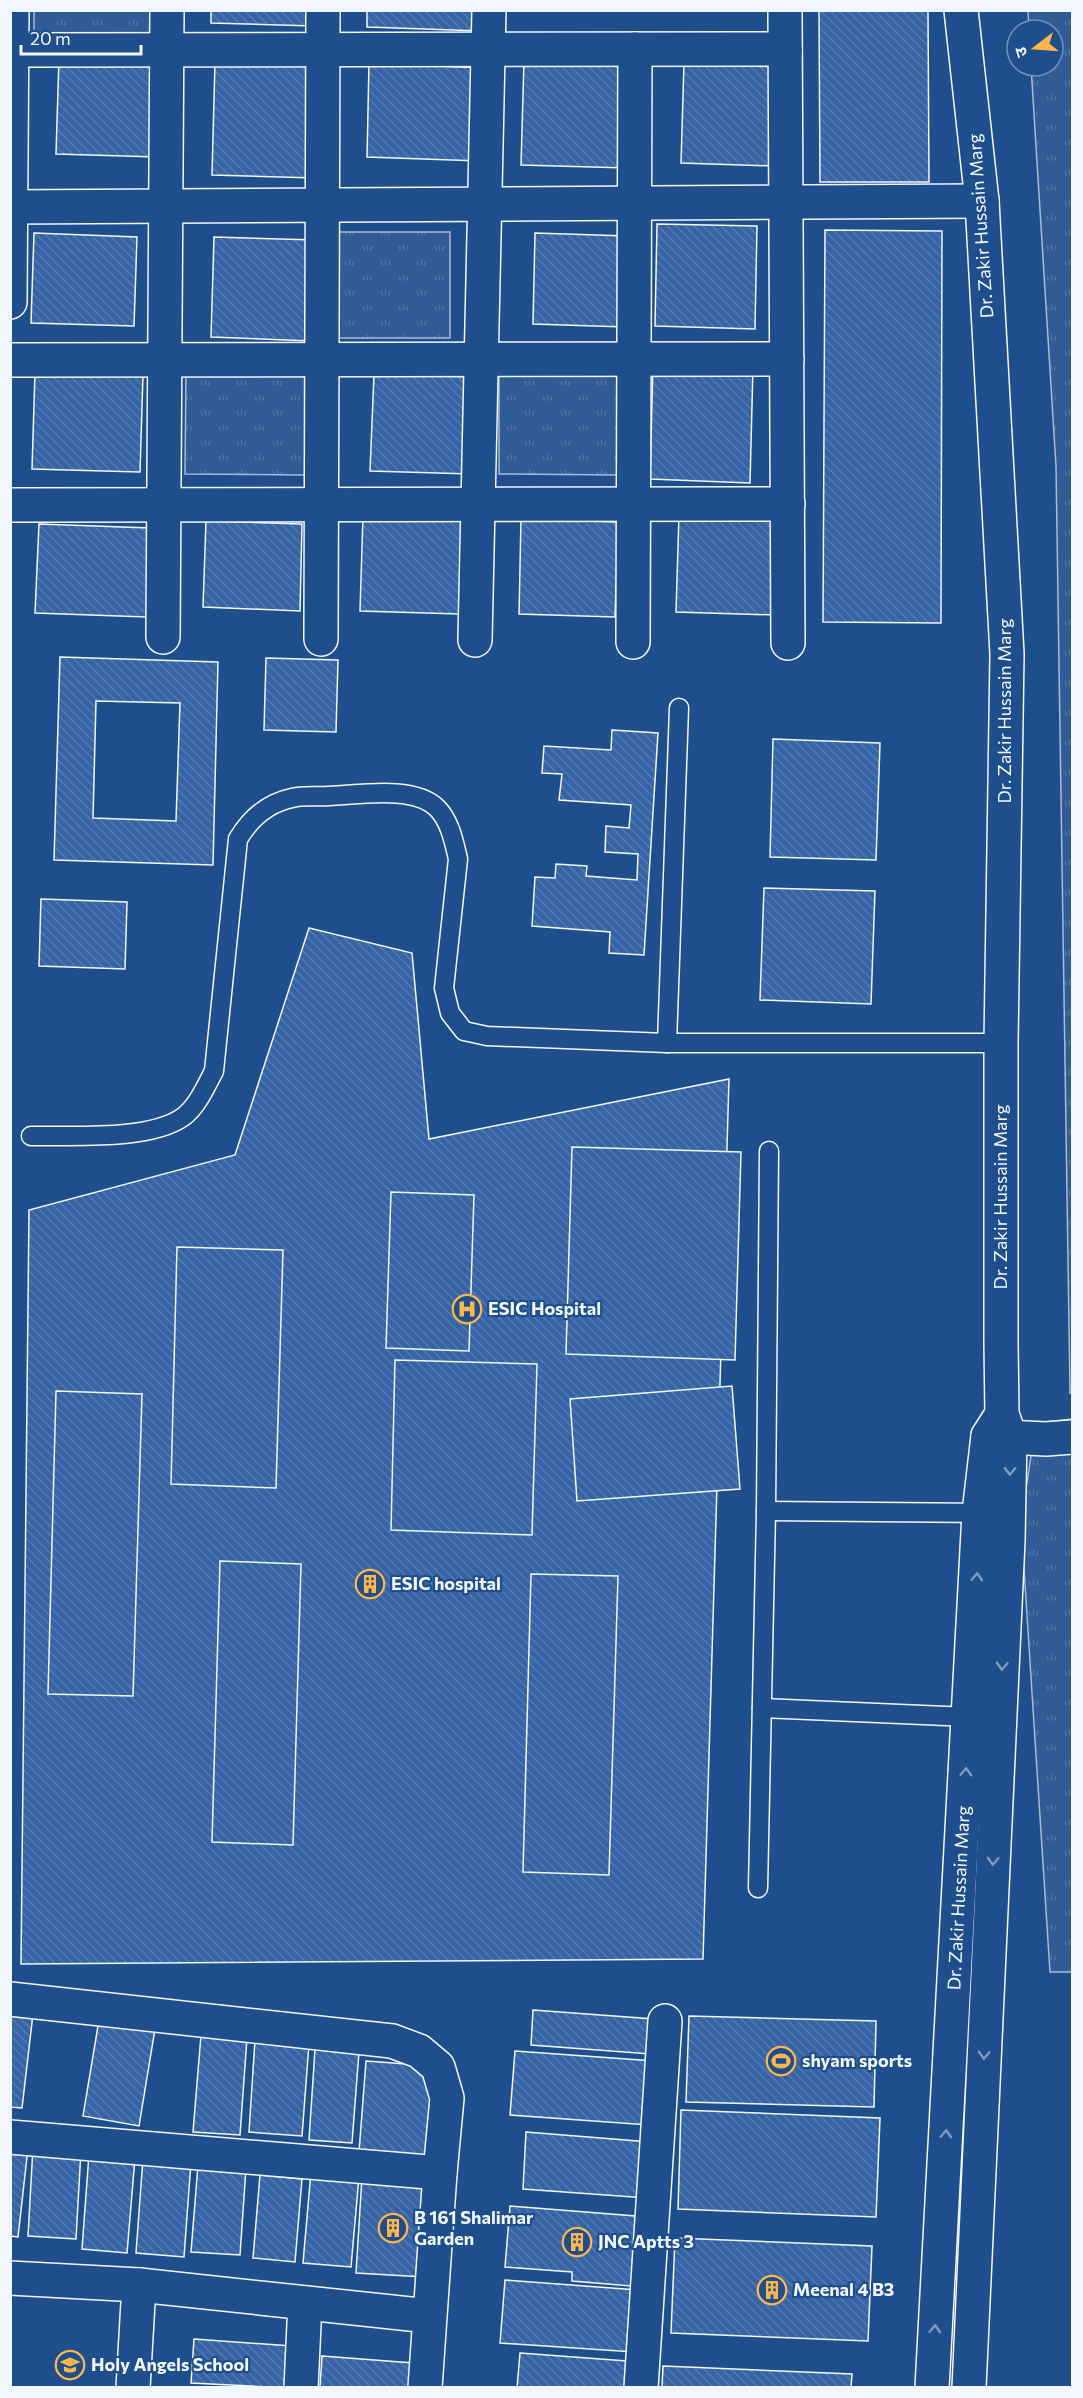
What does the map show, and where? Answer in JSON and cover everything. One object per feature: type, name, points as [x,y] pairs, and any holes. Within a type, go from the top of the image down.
[{"type":"street","points":[[10,302],[12,10]]},
{"type":"street","points":[[163,637],[167,10]]},
{"type":"street","points":[[321,639],[323,10]]},
{"type":"street","points":[[475,640],[489,10]]},
{"type":"street","points":[[785,10],[788,643]]},
{"type":"street","name":"Dr. Zakir Hussain Marg","points":[[961,10],[982,201],[1007,654],[1001,1043],[1000,1429],[994,1514],[969,2388]]},
{"type":"street","points":[[633,642],[635,49]]},
{"type":"street","points":[[11,50],[785,49]]},
{"type":"street","points":[[11,207],[982,201]]},
{"type":"street","points":[[10,360],[787,359]]},
{"type":"street","points":[[10,505],[788,504]]},
{"type":"street","points":[[1000,1429],[1059,1438]]},
{"type":"street","name":"Dr. Zakir Hussain Marg","points":[[932,2388],[969,1717],[994,1514]]},
{"type":"street","points":[[10,1999],[392,2041],[419,2051],[438,2067],[447,2098],[425,2388]]},
{"type":"street","points":[[641,2388],[665,2020]]},
{"type":"street","points":[[10,2137],[440,2173]]},
{"type":"street","points":[[10,2278],[139,2285],[429,2316]]},
{"type":"street","points":[[133,2388],[139,2285]]},
{"type":"street","points":[[301,2388],[305,2303]]},
{"type":"lane","points":[[667,1043],[679,708]]},
{"type":"lane","points":[[31,1136],[114,1135],[150,1131],[183,1117],[202,1095],[214,1071],[238,839],[249,822],[269,807],[292,798],[395,793],[418,798],[436,808],[453,838],[458,859],[444,988],[450,1013],[464,1030],[488,1036],[667,1043],[1001,1043]]},
{"type":"lane","points":[[758,1887],[766,1510],[769,1151]]},
{"type":"lane","points":[[766,1510],[994,1514]]},
{"type":"lane","points":[[762,1708],[969,1717]]},
{"type":"green space","points":[[34,11],[154,11],[154,43],[34,42]]},
{"type":"green space","points":[[1028,11],[1072,11],[1072,1392],[1070,1393],[1056,466],[1032,78],[1065,78],[1065,18],[1028,18]]},
{"type":"green space","points":[[331,232],[450,232],[450,338],[331,338]]},
{"type":"green space","points":[[499,368],[618,369],[618,475],[499,474]]},
{"type":"green space","points":[[186,369],[305,369],[305,475],[185,474]]},
{"type":"green space","points":[[1072,1419],[1072,1972],[1050,1972],[1021,1522],[1036,1423]]},
{"type":"building","points":[[211,10],[314,10],[314,26],[211,23]]},
{"type":"building","points":[[367,10],[481,10],[481,31],[367,27]]},
{"type":"building","points":[[819,10],[928,10],[929,182],[820,182]]},
{"type":"building","points":[[59,58],[160,62],[157,157],[56,154]]},
{"type":"building","points":[[524,60],[632,64],[628,168],[521,165]]},
{"type":"building","points":[[215,62],[319,65],[315,178],[212,175]]},
{"type":"building","points":[[369,63],[483,68],[480,161],[367,157]]},
{"type":"building","points":[[684,63],[777,67],[774,166],[681,163]]},
{"type":"building","points":[[657,224],[757,226],[755,329],[655,326]]},
{"type":"building","points":[[825,230],[942,231],[941,623],[823,622]]},
{"type":"building","points":[[34,233],[137,237],[134,326],[31,323]]},
{"type":"building","points":[[535,233],[627,236],[625,327],[533,324]]},
{"type":"building","points":[[214,237],[315,240],[312,341],[211,337]]},
{"type":"building","points":[[653,364],[753,367],[750,483],[650,479]]},
{"type":"building","points":[[35,372],[143,375],[140,472],[32,469]]},
{"type":"building","points":[[374,374],[474,377],[471,474],[370,471]]},
{"type":"building","points":[[679,514],[778,518],[775,615],[676,612]]},
{"type":"building","points":[[363,515],[462,519],[459,614],[360,611]]},
{"type":"building","points":[[521,519],[618,522],[615,617],[519,614]]},
{"type":"building","points":[[206,521],[302,524],[300,611],[203,607]]},
{"type":"building","points":[[39,524],[150,528],[147,617],[35,613]]},
{"type":"building","points":[[60,657],[218,662],[213,865],[54,860]],"holes":[[[96,701],[180,703],[176,821],[93,818]]]},
{"type":"building","points":[[266,658],[338,660],[336,732],[264,730]]},
{"type":"building","points":[[612,730],[658,733],[644,955],[609,953],[610,932],[532,926],[535,877],[555,878],[556,864],[587,866],[586,876],[637,880],[638,854],[605,852],[606,826],[629,828],[631,805],[559,800],[562,774],[542,773],[544,746],[611,750]]},
{"type":"building","points":[[773,739],[880,743],[876,860],[770,857]]},
{"type":"building","points":[[764,888],[875,891],[871,1004],[760,1000]]},
{"type":"building","points":[[41,899],[127,902],[125,969],[39,966]]},
{"type":"building","name":"ESIC hospital","points":[[309,928],[412,953],[429,1139],[729,1079],[703,1959],[21,1964],[29,1210],[235,1155]]},
{"type":"building","points":[[572,1147],[741,1152],[735,1360],[566,1354]]},
{"type":"building","points":[[391,1192],[474,1195],[469,1351],[386,1348]]},
{"type":"building","points":[[177,1247],[283,1250],[276,1488],[171,1484]]},
{"type":"building","points":[[395,1360],[537,1364],[532,1535],[391,1530]]},
{"type":"building","points":[[732,1386],[740,1489],[577,1501],[570,1399]]},
{"type":"building","points":[[56,1391],[142,1394],[133,1696],[48,1694]]},
{"type":"building","points":[[220,1561],[301,1564],[293,1845],[212,1842]]},
{"type":"building","points":[[531,1574],[618,1576],[609,1875],[523,1872]]},
{"type":"building","points":[[533,2010],[654,2019],[651,2054],[531,2045]]},
{"type":"building","points":[[10,2011],[33,2014],[22,2108],[10,2107]]},
{"type":"building","name":"shyam sports","points":[[689,2016],[876,2021],[874,2107],[686,2102]]},
{"type":"building","points":[[99,2020],[155,2029],[139,2126],[83,2116]]},
{"type":"building","points":[[201,2035],[247,2038],[240,2135],[193,2132]]},
{"type":"building","points":[[255,2040],[309,2044],[302,2136],[249,2132]]},
{"type":"building","points":[[315,2049],[359,2052],[352,2143],[309,2140]]},
{"type":"building","points":[[515,2051],[654,2061],[649,2125],[510,2115]]},
{"type":"building","points":[[366,2061],[433,2066],[427,2158],[359,2152]]},
{"type":"building","points":[[681,2110],[880,2118],[876,2217],[678,2209]]},
{"type":"building","points":[[526,2132],[650,2142],[647,2198],[523,2189]]},
{"type":"building","points":[[10,2146],[28,2148],[18,2237],[10,2236]]},
{"type":"building","points":[[33,2147],[81,2150],[76,2239],[28,2236]]},
{"type":"building","points":[[89,2154],[135,2158],[127,2253],[82,2249]]},
{"type":"building","points":[[143,2158],[191,2162],[184,2257],[136,2253]]},
{"type":"building","points":[[198,2165],[246,2168],[240,2255],[191,2252]]},
{"type":"building","points":[[311,2172],[359,2177],[351,2267],[303,2263]]},
{"type":"building","points":[[260,2175],[302,2179],[295,2262],[253,2258]]},
{"type":"building","name":"B 161 Shalimar Garden","points":[[362,2177],[430,2182],[424,2277],[356,2273]]},
{"type":"building","name":"JNC Aptts 3","points":[[510,2206],[648,2217],[643,2287],[572,2281],[572,2272],[505,2267]]},
{"type":"building","name":"Meenal 4 B3","points":[[675,2238],[872,2246],[868,2341],[671,2333]]},
{"type":"building","points":[[505,2280],[638,2290],[634,2352],[500,2343]]},
{"type":"building","points":[[194,2339],[292,2346],[288,2388],[191,2383]]},
{"type":"building","points":[[520,2353],[640,2362],[639,2388],[517,2388]]},
{"type":"building","points":[[322,2356],[413,2363],[411,2388],[320,2388]]},
{"type":"building","points":[[663,2366],[852,2374],[851,2388],[662,2388]]},
{"type":"place","name":"ESIC Hospital","points":[[467,1309]]},
{"type":"place","name":"ESIC hospital","points":[[370,1584]]},
{"type":"place","name":"shyam sports","points":[[781,2061]]},
{"type":"place","name":"B 161 Shalimar Garden","points":[[393,2228]]},
{"type":"place","name":"JNC Aptts 3","points":[[577,2242]]},
{"type":"place","name":"Meenal 4 B3","points":[[772,2290]]},
{"type":"place","name":"Holy Angels School","points":[[70,2365]]}]
